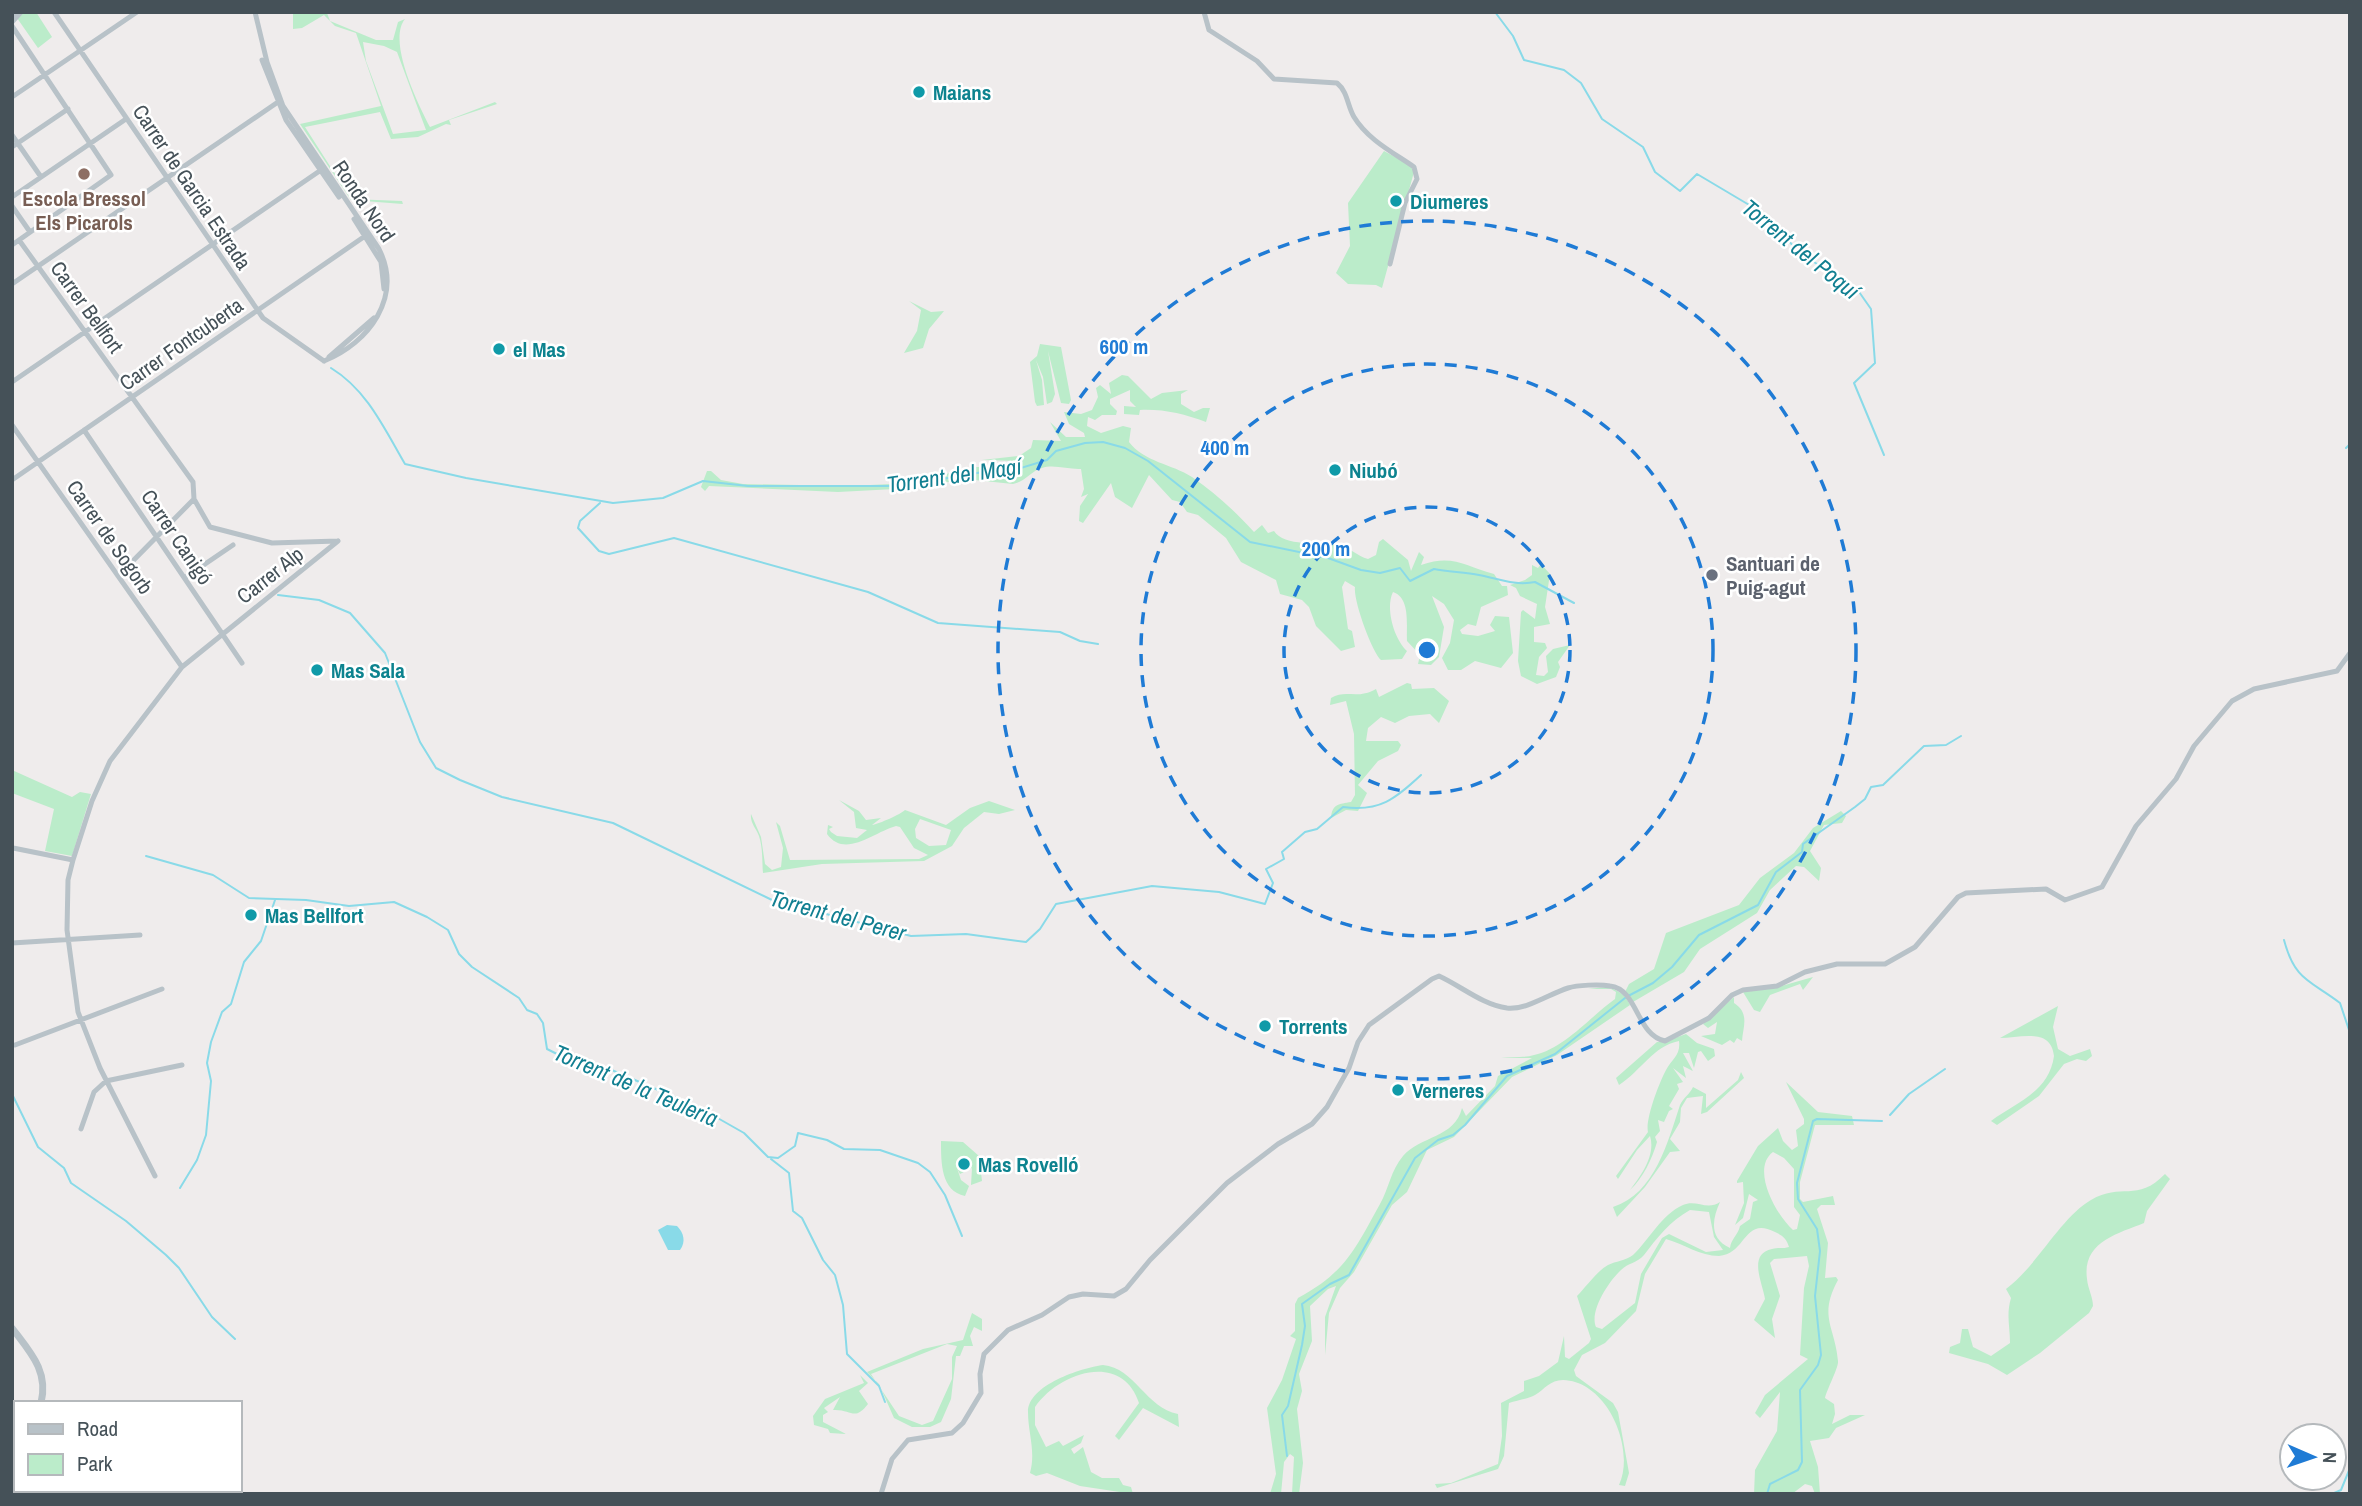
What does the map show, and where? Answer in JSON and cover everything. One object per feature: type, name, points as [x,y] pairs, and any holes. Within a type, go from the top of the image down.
[{"type":"street","points":[[12,244],[111,175],[12,24],[21,12]]},
{"type":"street","name":"Carrer de Garcia Estrada","points":[[54,12],[257,311],[324,362]]},
{"type":"street","points":[[12,97],[127,15],[137,12]]},
{"type":"street","name":"Ronda Nord","points":[[254,12],[261,54],[279,101],[321,169],[367,235],[383,270],[382,301],[372,321],[324,362]]},
{"type":"street","points":[[1204,12],[1209,30],[1257,61],[1274,79],[1338,83],[1344,89],[1356,120],[1392,155],[1415,167],[1416,179],[1405,204],[1390,264]]},
{"type":"street","points":[[12,284],[279,101]]},
{"type":"street","points":[[15,145],[68,109]]},
{"type":"street","points":[[12,197],[126,119]]},
{"type":"street","points":[[12,135],[15,145],[41,177]]},
{"type":"street","points":[[12,382],[321,169]]},
{"type":"street","points":[[12,206],[30,232]]},
{"type":"street","name":"Carrer Fontcuberta","points":[[12,480],[367,235]]},
{"type":"street","name":"Carrer Bellfort","points":[[19,240],[192,482],[194,499],[210,527],[272,543],[338,541]]},
{"type":"street","name":"Carrer de Sogorb","points":[[12,425],[182,667]]},
{"type":"street","name":"Carrer Canigó","points":[[85,430],[242,663]]},
{"type":"street","points":[[118,576],[194,499]]},
{"type":"street","name":"Carrer Alp","points":[[155,1176],[106,1081],[81,1020],[68,940],[68,880],[73,860],[96,790],[110,761],[182,667],[338,541]]},
{"type":"street","points":[[186,577],[233,545]]},
{"type":"street","points":[[881,1494],[892,1459],[908,1440],[952,1433],[963,1423],[981,1393],[980,1374],[984,1354],[991,1345],[1008,1330],[1042,1315],[1069,1297],[1083,1294],[1114,1296],[1126,1289],[1150,1260],[1227,1183],[1278,1144],[1312,1124],[1339,1085],[1358,1042],[1369,1026],[1432,979],[1439,976],[1505,1008],[1520,1007],[1578,985],[1610,986],[1619,989],[1633,1005],[1643,1026],[1657,1039],[1664,1041],[1709,1018],[1732,995],[1743,990],[1777,986],[1805,972],[1837,964],[1885,964],[1894,960],[1915,947],[1958,897],[1965,893],[2046,889],[2065,900],[2091,892],[2102,887],[2136,826],[2176,779],[2194,746],[2232,701],[2254,689],[2337,671],[2350,653]]},
{"type":"street","points":[[13,848],[73,860]]},
{"type":"street","points":[[12,943],[140,935]]},
{"type":"street","points":[[15,1045],[162,989]]},
{"type":"street","points":[[81,1129],[94,1092],[106,1081],[182,1065]]},
{"type":"street","points":[[12,1328],[40,1365],[45,1389],[42,1401]]},
{"type":"green space","points":[[22,12],[36,12],[52,37],[38,48],[17,18]]},
{"type":"green space","points":[[327,13],[330,21],[324,15],[302,28],[293,29],[293,14]]},
{"type":"green space","points":[[405,19],[400,29],[402,57],[412,89],[430,127],[495,102],[497,104],[449,120],[451,125],[446,124],[418,137],[391,139],[380,112],[305,127],[351,199],[402,201],[403,204],[351,200],[300,124],[381,106],[356,33],[335,26],[330,21],[376,40],[393,40],[398,22]],"holes":[[[363,42],[397,52],[426,130],[393,134],[366,61]]]},
{"type":"green space","points":[[1384,151],[1410,165],[1414,172],[1382,288],[1376,285],[1348,284],[1336,273],[1350,246],[1348,203]]},
{"type":"green space","points":[[909,301],[931,312],[944,311],[929,329],[923,348],[904,353],[917,331],[921,310]]},
{"type":"green space","points":[[1040,344],[1061,347],[1071,400],[1069,404],[1061,403],[1048,351],[1055,394],[1052,402],[1047,404],[1043,377],[1036,360],[1042,380],[1044,405],[1037,406],[1035,402],[1030,362],[1037,356]]},
{"type":"green space","points":[[1122,375],[1128,376],[1151,399],[1162,393],[1188,390],[1181,394],[1181,404],[1194,412],[1210,408],[1206,422],[1157,410],[1140,410],[1139,415],[1124,414],[1124,406],[1136,407],[1130,401],[1130,390],[1110,399],[1110,404],[1117,411],[1116,415],[1102,415],[1095,420],[1088,417],[1087,426],[1101,433],[1123,426],[1131,428],[1129,442],[1135,449],[1192,477],[1209,489],[1254,532],[1262,525],[1268,533],[1274,531],[1286,540],[1338,545],[1368,559],[1376,555],[1379,542],[1383,539],[1408,560],[1411,571],[1419,552],[1424,557],[1421,565],[1450,561],[1494,574],[1502,586],[1507,586],[1508,595],[1481,607],[1476,626],[1468,624],[1460,630],[1462,634],[1478,636],[1495,631],[1490,625],[1495,616],[1509,617],[1513,653],[1501,668],[1475,661],[1461,670],[1448,670],[1442,658],[1450,643],[1454,620],[1444,604],[1432,596],[1444,627],[1439,657],[1431,665],[1418,664],[1420,655],[1407,641],[1403,600],[1393,592],[1390,615],[1398,639],[1407,651],[1402,659],[1381,660],[1364,625],[1355,587],[1345,581],[1342,587],[1348,629],[1352,631],[1355,647],[1341,651],[1316,626],[1309,607],[1302,600],[1280,594],[1276,580],[1241,562],[1226,538],[1198,515],[1187,512],[1180,502],[1172,500],[1149,475],[1132,508],[1115,497],[1111,483],[1083,523],[1079,521],[1080,506],[1088,494],[1081,497],[1084,489],[1081,469],[1047,467],[1038,469],[1013,484],[965,479],[914,488],[838,492],[709,486],[705,491],[701,487],[707,471],[711,471],[721,480],[743,484],[850,486],[911,483],[974,467],[1010,467],[1018,461],[982,460],[1019,456],[1031,448],[1033,440],[1061,441],[1050,422],[1066,437],[1085,437],[1084,433],[1069,424],[1064,412],[1081,414],[1092,410],[1098,397],[1096,388],[1100,385],[1111,394],[1109,383]]},
{"type":"green space","points":[[1541,564],[1550,574],[1545,607],[1550,624],[1534,627],[1534,642],[1545,643],[1547,648],[1539,657],[1536,675],[1544,676],[1548,672],[1546,656],[1553,649],[1570,645],[1558,662],[1560,667],[1556,677],[1537,684],[1521,676],[1518,661],[1521,612],[1523,610],[1535,619],[1537,604],[1520,596],[1516,588],[1510,585],[1525,580],[1532,575],[1532,565],[1538,568]]},
{"type":"green space","points":[[1407,683],[1411,684],[1412,689],[1434,688],[1449,701],[1439,723],[1430,714],[1409,716],[1395,723],[1381,717],[1368,728],[1366,741],[1398,741],[1401,745],[1398,751],[1378,761],[1358,785],[1367,793],[1358,811],[1346,810],[1331,818],[1335,807],[1351,802],[1355,795],[1354,734],[1346,701],[1330,705],[1331,698],[1342,694],[1363,694],[1376,689],[1379,697]]},
{"type":"green space","points":[[12,770],[72,797],[80,792],[91,794],[72,856],[45,851],[54,809],[12,793]]},
{"type":"green space","points":[[839,800],[859,811],[866,820],[881,818],[872,825],[905,810],[946,825],[970,808],[989,801],[1015,810],[999,814],[984,812],[964,828],[952,846],[924,861],[822,864],[763,873],[762,850],[751,814],[761,837],[765,864],[772,870],[781,867],[783,848],[776,822],[780,826],[790,860],[919,859],[928,855],[914,848],[900,827],[896,826],[860,842],[842,844],[834,841],[827,834],[828,825],[833,827],[829,829],[837,836],[857,838],[867,830],[856,828],[854,812]],"holes":[[[920,819],[951,830],[946,845],[929,846],[916,838],[915,829]]]},
{"type":"green space","points":[[1841,811],[1846,816],[1842,823],[1824,825],[1810,851],[1821,868],[1819,881],[1804,867],[1796,866],[1770,890],[1757,913],[1700,949],[1684,972],[1633,1002],[1625,992],[1629,984],[1654,969],[1666,933],[1739,905],[1760,878],[1794,853],[1813,828]]},
{"type":"green space","points":[[1813,977],[1803,990],[1800,984],[1770,995],[1760,1012],[1754,1010],[1743,992],[1778,987]]},
{"type":"green space","points":[[1606,987],[1614,989],[1621,993],[1630,1005],[1557,1055],[1512,1077],[1454,1137],[1427,1150],[1407,1192],[1392,1205],[1354,1272],[1340,1288],[1329,1313],[1325,1355],[1325,1317],[1336,1286],[1328,1289],[1310,1306],[1312,1341],[1299,1374],[1302,1391],[1297,1409],[1303,1463],[1299,1494],[1292,1494],[1294,1457],[1290,1454],[1284,1462],[1281,1494],[1270,1494],[1276,1474],[1267,1408],[1282,1380],[1296,1339],[1290,1336],[1295,1331],[1295,1304],[1298,1298],[1328,1279],[1348,1258],[1380,1204],[1403,1156],[1418,1144],[1445,1131],[1458,1118],[1462,1108],[1466,1116],[1495,1086],[1498,1076],[1532,1058],[1501,1058],[1526,1057],[1545,1052],[1577,1031],[1615,999],[1616,992],[1611,989],[1588,989]]},
{"type":"green space","points":[[1734,997],[1734,1003],[1744,1016],[1742,1041],[1737,1038],[1734,1043],[1730,1040],[1722,1045],[1701,1036],[1715,1034],[1717,1022],[1708,1028],[1703,1024]]},
{"type":"green space","points":[[2058,1006],[2053,1027],[2058,1049],[2070,1056],[2090,1049],[2092,1056],[2086,1061],[2077,1059],[2064,1064],[2039,1096],[1997,1125],[1991,1121],[2021,1102],[2046,1079],[2054,1056],[2052,1047],[2041,1038],[2000,1038]]},
{"type":"green space","points":[[1686,1034],[1697,1043],[1714,1049],[1715,1056],[1708,1061],[1701,1051],[1698,1052],[1694,1068],[1689,1053],[1683,1053],[1693,1071],[1683,1066],[1686,1078],[1673,1068],[1683,1082],[1677,1084],[1679,1089],[1669,1106],[1673,1109],[1669,1111],[1664,1122],[1658,1120],[1660,1131],[1655,1137],[1657,1142],[1652,1155],[1643,1174],[1630,1190],[1649,1158],[1650,1136],[1618,1179],[1616,1176],[1648,1132],[1653,1101],[1666,1070],[1677,1053],[1679,1041],[1654,1053],[1619,1085],[1616,1078],[1657,1042]]},
{"type":"green space","points":[[1741,1072],[1744,1078],[1707,1112],[1701,1114],[1703,1096],[1687,1098],[1681,1108],[1680,1122],[1670,1139],[1680,1151],[1670,1152],[1645,1187],[1617,1217],[1613,1207],[1640,1191],[1658,1165],[1680,1105],[1693,1087],[1706,1094],[1706,1108],[1738,1080]]},
{"type":"green space","points":[[1786,1082],[1818,1112],[1852,1116],[1854,1125],[1815,1125],[1800,1182],[1800,1199],[1803,1202],[1833,1196],[1835,1205],[1821,1205],[1817,1209],[1828,1243],[1825,1278],[1836,1277],[1838,1280],[1828,1313],[1838,1361],[1825,1398],[1834,1404],[1832,1424],[1850,1415],[1865,1415],[1836,1428],[1829,1438],[1810,1441],[1818,1467],[1820,1494],[1815,1494],[1812,1486],[1805,1484],[1792,1494],[1754,1494],[1755,1470],[1777,1431],[1780,1392],[1760,1418],[1755,1413],[1765,1395],[1808,1359],[1800,1355],[1804,1288],[1809,1266],[1807,1256],[1774,1259],[1770,1263],[1780,1296],[1772,1319],[1775,1338],[1754,1320],[1765,1299],[1758,1270],[1760,1257],[1772,1249],[1789,1247],[1782,1236],[1765,1228],[1751,1232],[1735,1249],[1719,1256],[1699,1252],[1666,1239],[1645,1274],[1636,1311],[1605,1343],[1582,1355],[1574,1370],[1576,1376],[1613,1403],[1618,1412],[1629,1473],[1625,1486],[1619,1485],[1624,1453],[1620,1436],[1605,1404],[1579,1383],[1558,1380],[1539,1393],[1509,1403],[1504,1456],[1498,1469],[1437,1488],[1435,1484],[1451,1483],[1498,1464],[1502,1436],[1501,1403],[1524,1391],[1524,1381],[1539,1376],[1558,1362],[1564,1336],[1565,1357],[1569,1359],[1589,1343],[1591,1339],[1577,1296],[1604,1268],[1633,1255],[1675,1209],[1692,1203],[1711,1205],[1720,1202],[1715,1215],[1715,1234],[1730,1248],[1740,1226],[1750,1219],[1753,1202],[1758,1200],[1749,1194],[1743,1218],[1735,1225],[1744,1203],[1743,1182],[1737,1181],[1758,1146],[1778,1128],[1783,1141],[1792,1150],[1798,1146],[1796,1130],[1804,1124]],"holes":[[[1773,1152],[1784,1158],[1794,1169],[1794,1207],[1800,1215],[1797,1229],[1793,1230],[1787,1223],[1768,1192],[1764,1169]],[[1690,1210],[1709,1212],[1714,1237],[1723,1250],[1706,1252],[1669,1234],[1662,1238],[1641,1274],[1635,1303],[1602,1329],[1596,1327],[1595,1313],[1611,1281],[1624,1268],[1641,1258],[1670,1225]]]},
{"type":"green space","points":[[941,1141],[963,1142],[979,1156],[982,1181],[971,1185],[972,1168],[960,1174],[957,1168],[961,1180],[969,1186],[965,1196],[957,1193],[947,1182],[942,1167]]},
{"type":"green space","points":[[2165,1174],[2170,1179],[2147,1211],[2144,1223],[2104,1241],[2090,1256],[2087,1279],[2093,1306],[2089,1313],[2040,1353],[2007,1375],[1988,1364],[1949,1353],[1950,1347],[1960,1343],[1962,1329],[1968,1329],[1973,1347],[1991,1356],[2010,1343],[2008,1315],[2011,1298],[2006,1289],[2028,1268],[2069,1218],[2091,1200],[2111,1192],[2146,1188]]},
{"type":"green space","points":[[972,1313],[982,1319],[982,1331],[974,1327],[970,1336],[973,1346],[964,1346],[960,1356],[956,1356],[951,1399],[941,1422],[930,1427],[912,1427],[894,1418],[882,1390],[899,1416],[922,1425],[933,1421],[952,1379],[952,1357],[957,1346],[947,1344],[871,1374],[875,1380],[867,1372],[923,1349],[963,1340]]},
{"type":"green space","points":[[1103,1365],[1124,1373],[1157,1404],[1178,1414],[1179,1427],[1143,1408],[1119,1440],[1115,1436],[1139,1403],[1131,1387],[1119,1377],[1105,1372],[1090,1372],[1059,1384],[1035,1407],[1035,1425],[1046,1447],[1059,1441],[1063,1446],[1084,1435],[1081,1443],[1071,1449],[1074,1454],[1083,1447],[1091,1472],[1102,1478],[1119,1478],[1123,1485],[1131,1487],[1133,1494],[1080,1486],[1047,1473],[1036,1476],[1030,1473],[1030,1402],[1046,1386],[1057,1380]]},
{"type":"green space","points":[[860,1375],[868,1383],[859,1391],[868,1404],[863,1409],[856,1414],[833,1410],[840,1397],[824,1408],[828,1412],[823,1415],[823,1422],[846,1434],[830,1433],[828,1429],[814,1425],[813,1416],[825,1399],[864,1383]]},
{"type":"water","points":[[667,1225],[677,1226],[681,1232],[684,1241],[680,1250],[668,1250],[658,1230]]},
{"type":"waterway","name":"Torrent del Poquí","points":[[1495,12],[1513,36],[1524,60],[1564,70],[1581,83],[1602,119],[1643,147],[1655,172],[1680,191],[1697,174],[1761,212],[1801,254],[1857,289],[1871,309],[1875,363],[1854,383],[1884,455]]},
{"type":"waterway","name":"Torrent del Magí","points":[[331,368],[355,387],[365,399],[405,464],[466,478],[613,503],[663,498],[703,481],[748,486],[901,486],[983,472],[1008,472],[1047,460],[1056,451],[1085,443],[1103,442],[1125,448],[1148,461],[1250,542],[1328,558],[1361,570],[1380,573],[1400,568],[1410,581],[1434,569],[1514,583],[1535,582],[1574,603]]},
{"type":"waterway","points":[[2346,448],[2350,444]]},
{"type":"waterway","points":[[600,503],[580,521],[578,528],[599,551],[609,554],[674,538],[868,592],[938,623],[1060,632],[1080,641],[1098,644]]},
{"type":"waterway","name":"Torrent del Perer","points":[[278,595],[319,600],[350,613],[385,653],[420,742],[436,768],[502,797],[613,823],[772,900],[911,936],[966,934],[1026,942],[1040,929],[1056,904],[1152,886],[1219,892],[1265,904],[1273,883],[1266,869],[1284,859],[1282,852],[1305,832],[1317,829],[1343,807],[1367,807],[1386,802],[1421,775]]},
{"type":"waterway","points":[[1630,995],[1653,983],[1672,967],[1699,935],[1758,905],[1776,872],[1802,852],[1803,844],[1865,799],[1871,787],[1883,785],[1924,746],[1946,745],[1961,736]]},
{"type":"waterway","name":"Torrent de la Teuleria","points":[[146,856],[213,875],[249,898],[306,900],[349,906],[394,902],[427,917],[448,930],[459,954],[472,967],[519,998],[527,1010],[537,1014],[543,1023],[547,1049],[577,1064],[607,1068],[700,1108],[744,1133],[768,1157],[778,1158],[795,1146],[798,1133],[827,1140],[844,1149],[880,1150],[918,1163],[930,1172],[945,1195],[962,1236]]},
{"type":"waterway","points":[[180,1188],[197,1160],[206,1135],[211,1081],[207,1063],[211,1042],[222,1012],[231,1004],[244,962],[261,941],[275,900]]},
{"type":"waterway","points":[[2284,940],[2288,954],[2299,972],[2340,1003],[2350,1033]]},
{"type":"waterway","points":[[1287,1456],[1282,1415],[1288,1406],[1302,1345],[1305,1326],[1302,1304],[1330,1284],[1349,1275],[1415,1158],[1438,1140],[1453,1135],[1465,1125],[1507,1076],[1555,1054],[1625,998]]},
{"type":"waterway","points":[[1890,1115],[1909,1094],[1945,1069]]},
{"type":"waterway","points":[[12,1094],[38,1147],[64,1168],[71,1183],[126,1221],[166,1255],[179,1268],[212,1317],[235,1339]]},
{"type":"waterway","points":[[1767,1494],[1770,1484],[1798,1470],[1802,1462],[1800,1390],[1818,1365],[1821,1355],[1815,1296],[1820,1251],[1817,1229],[1798,1199],[1797,1183],[1813,1121],[1882,1121]]},
{"type":"waterway","points":[[771,1159],[789,1173],[793,1211],[802,1218],[823,1260],[835,1275],[843,1305],[847,1354],[879,1386],[885,1402]]},
{"type":"waterway","points":[[2332,1494],[2341,1490],[2350,1468]]},
{"type":"place","name":"Maians","points":[[919,92]]},
{"type":"place","name":"Escola Bressol Els Picarols","points":[[84,174]]},
{"type":"place","name":"Diumeres","points":[[1396,201]]},
{"type":"place","name":"el Mas","points":[[499,349]]},
{"type":"place","name":"Niubó","points":[[1335,470]]},
{"type":"place","name":"Santuari de Puig-agut","points":[[1712,575]]},
{"type":"place","name":"Mas Sala","points":[[317,670]]},
{"type":"place","name":"Mas Bellfort","points":[[251,915]]},
{"type":"place","name":"Torrents","points":[[1265,1026]]},
{"type":"place","name":"Verneres","points":[[1398,1090]]},
{"type":"place","name":"Mas Rovelló","points":[[964,1164]]}]
